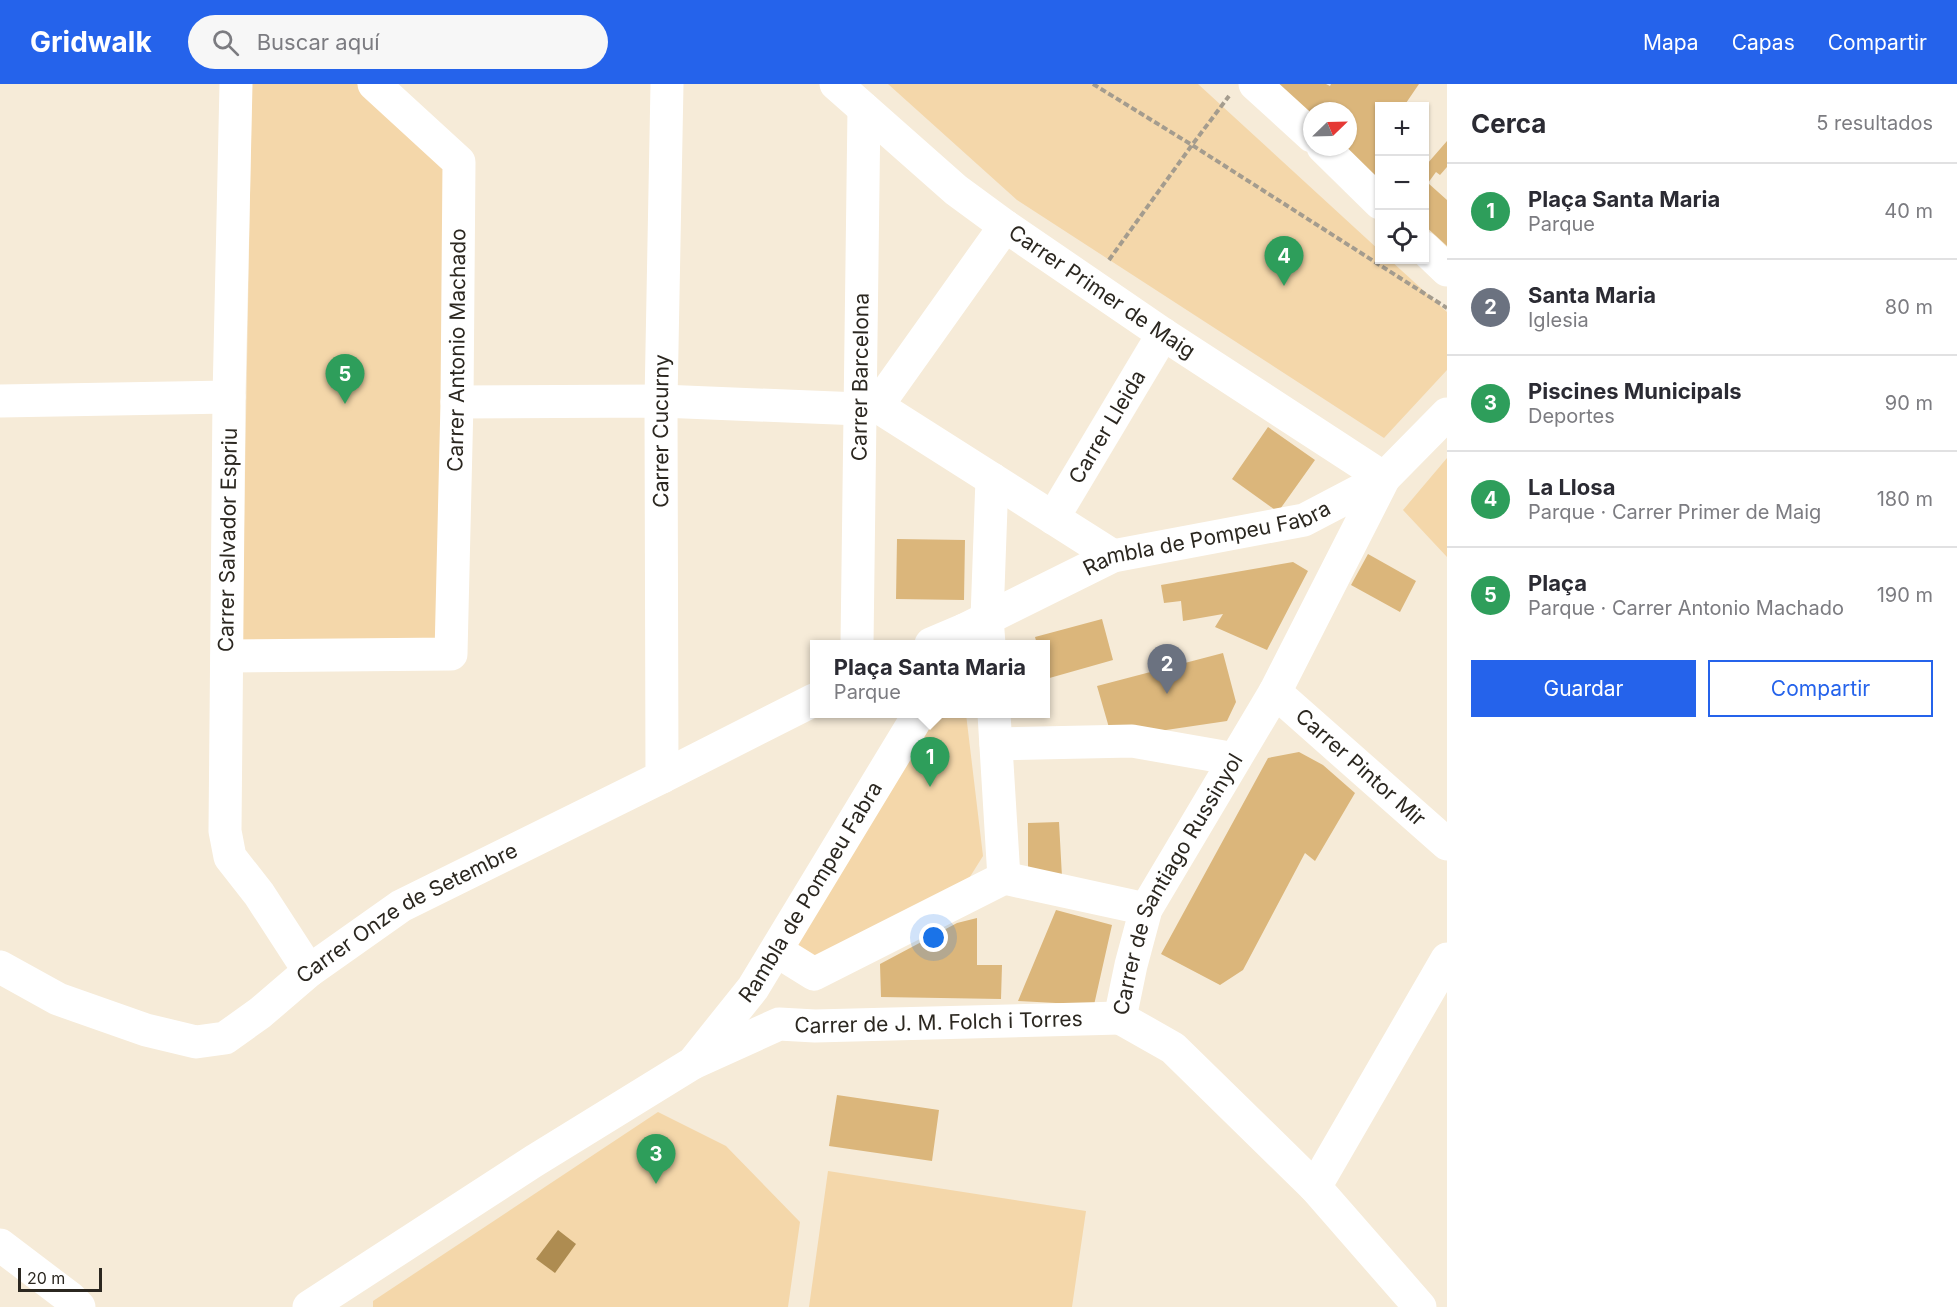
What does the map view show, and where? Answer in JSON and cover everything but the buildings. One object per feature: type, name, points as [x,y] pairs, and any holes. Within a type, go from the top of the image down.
[{"type":"street","name":"Carrer Salvador Espriu","points":[[237,84],[230,398],[225,831],[230,857],[259,894],[309,970]]},
{"type":"street","name":"Carrer Antonio Machado","points":[[227,656],[451,654],[457,402],[459,162],[374,84]]},
{"type":"street","name":"Carrer Cucurny","points":[[662,777],[661,401],[667,84]]},
{"type":"street","name":"Carrer Primer de Maig","points":[[836,84],[956,190],[1005,226],[1163,334],[1384,477]]},
{"type":"street","points":[[1243,88],[1303,130]]},
{"type":"street","name":"Carrer Barcelona","points":[[857,640],[869,407],[864,109]]},
{"type":"street","points":[[1332,156],[1375,198]]},
{"type":"street","points":[[869,407],[1005,226]]},
{"type":"street","points":[[1429,252],[1447,270]]},
{"type":"street","name":"Carrer Lleida","points":[[1053,518],[1163,334]]},
{"type":"street","points":[[0,401],[230,398]]},
{"type":"street","points":[[457,402],[661,401],[869,407],[992,479],[1113,556]]},
{"type":"street","name":"Rambla de Pompeu Fabra","points":[[974,634],[1113,556],[1304,520],[1384,477],[1447,414]]},
{"type":"street","name":"Carrer de Santiago Russinyol","points":[[1384,477],[1275,692],[1146,909],[1120,1018],[1173,1048],[1315,1187],[1419,1307]]},
{"type":"street","points":[[951,640],[974,634],[992,479]]},
{"type":"street","points":[[1304,520],[1326,527],[1333,533],[1341,559]]},
{"type":"street","name":"Carrer Pintor Mir","points":[[1275,692],[1447,844]]},
{"type":"street","name":"Carrer Onze de Setembre","points":[[0,967],[58,999],[147,1030],[196,1042],[225,1038],[260,1013],[309,970],[401,906],[810,702]]},
{"type":"street","name":"Rambla de Pompeu Fabra","points":[[693,1063],[753,988],[777,951],[917,718]]},
{"type":"street","points":[[1004,878],[995,729],[1132,741],[1235,759]]},
{"type":"street","points":[[814,975],[1004,878],[1146,909]]},
{"type":"street","points":[[777,951],[814,975]]},
{"type":"street","points":[[1315,1187],[1447,959]]},
{"type":"street","points":[[814,975],[815,1026]]},
{"type":"street","points":[[753,988],[760,1008],[778,1024]]},
{"type":"street","name":"Carrer de J. M. Folch i Torres","points":[[693,1063],[778,1024],[815,1026],[1120,1018]]},
{"type":"street","points":[[309,1307],[534,1161],[693,1063]]},
{"type":"street","points":[[0,1245],[79,1307]]},
{"type":"path","points":[[1093,84],[1447,309]]},
{"type":"path","points":[[1092,285],[1192,145],[1243,88]]},
{"type":"shaded area","points":[[252,84],[357,84],[447,167],[439,642],[242,641]]},
{"type":"shaded area","points":[[888,84],[1198,84],[1375,246],[1375,264],[1394,264],[1447,312],[1447,370],[1384,438],[1017,200]]},
{"type":"shaded area","points":[[1447,458],[1447,557],[1403,510]]},
{"type":"shaded area","points":[[966,718],[983,856],[968,880],[815,960],[797,946],[924,719]]},
{"type":"shaded area","points":[[658,1112],[726,1146],[800,1222],[788,1307],[373,1307],[373,1301]]},
{"type":"shaded area","points":[[828,1171],[1086,1211],[1072,1307],[809,1307]]},
{"type":"shaded area","points":[[558,1230],[576,1244],[555,1273],[536,1259]]},
{"type":"place","name":"La Llosa","points":[[1284,286]]},
{"type":"place","name":"Plaça","points":[[345,404]]},
{"type":"place","name":"Santa Maria","points":[[1167,694]]},
{"type":"place","name":"Plaça Santa Maria","points":[[930,787]]},
{"type":"place","name":"Piscines Municipals","points":[[656,1184]]}]
